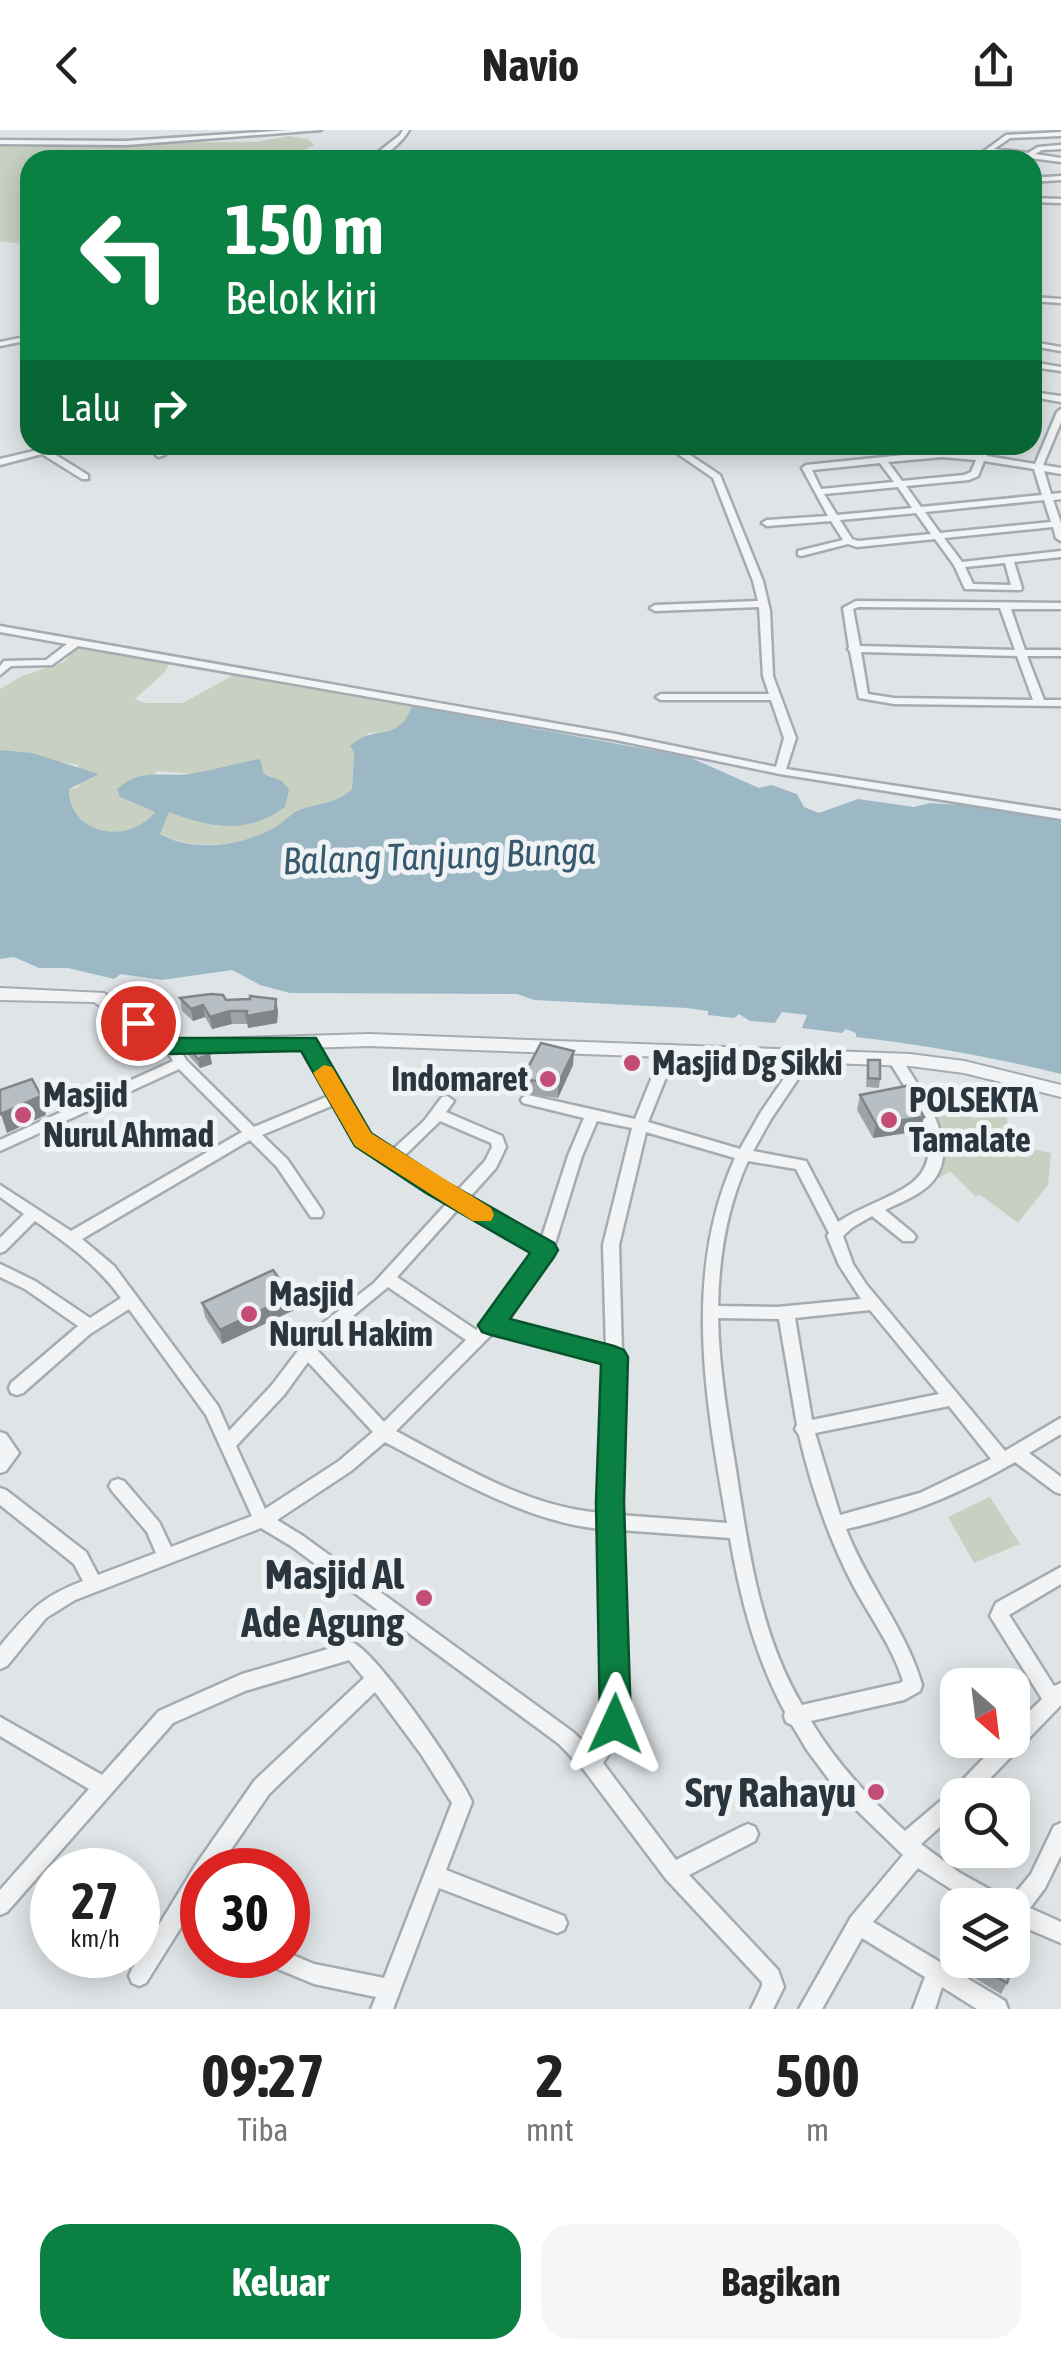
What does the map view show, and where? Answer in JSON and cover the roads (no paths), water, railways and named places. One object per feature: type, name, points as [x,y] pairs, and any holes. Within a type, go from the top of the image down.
[{"type":"street","points":[[0,142],[126,143],[318,130]]},
{"type":"street","points":[[385,150],[406,130]]},
{"type":"street","points":[[989,150],[1010,136],[1061,134]]},
{"type":"street","points":[[1061,412],[1057,433],[1038,467],[1061,538]]},
{"type":"street","points":[[0,462],[31,455]]},
{"type":"street","points":[[49,455],[85,477]]},
{"type":"street","points":[[686,455],[712,471],[722,484],[764,604],[764,654],[790,738],[780,771]]},
{"type":"street","points":[[849,541],[806,468],[940,455]]},
{"type":"street","points":[[959,455],[1061,471]]},
{"type":"street","points":[[818,492],[971,476],[984,455]]},
{"type":"street","points":[[882,460],[940,537],[969,587],[1016,588],[1008,560]]},
{"type":"street","points":[[767,523],[1061,496]]},
{"type":"street","points":[[800,553],[849,541],[857,544],[1056,524]]},
{"type":"street","points":[[958,565],[1061,554]]},
{"type":"street","points":[[654,608],[764,604]]},
{"type":"street","points":[[1061,606],[852,604],[848,608],[860,693],[867,697],[1061,703]]},
{"type":"street","points":[[1006,606],[1040,703]]},
{"type":"street","points":[[0,629],[616,737],[780,771],[1061,815]]},
{"type":"street","points":[[0,672],[8,663],[50,662],[75,643]]},
{"type":"street","points":[[853,648],[1061,653]]},
{"type":"street","points":[[661,697],[775,697]]},
{"type":"street","points":[[0,994],[98,997],[170,1046],[181,1063],[282,1163],[316,1213]]},
{"type":"street","points":[[170,1046],[369,1040],[895,1059],[964,1067],[1061,1092]]},
{"type":"street","points":[[308,1043],[363,1140],[546,1250]]},
{"type":"street","points":[[591,1763],[609,1737],[618,1711],[610,1524],[612,1245],[640,1125],[670,1050]]},
{"type":"street","points":[[805,1058],[740,1154],[714,1244],[709,1284],[713,1378],[734,1530],[769,1655],[793,1716],[851,1795],[910,1850],[972,1888]]},
{"type":"street","points":[[836,1231],[922,1182],[939,1150],[936,1136],[895,1059]]},
{"type":"street","points":[[0,1146],[181,1063]]},
{"type":"street","points":[[71,1238],[252,1132],[338,1098]]},
{"type":"street","points":[[528,1100],[640,1125],[740,1154],[801,1165],[836,1231],[842,1261],[871,1304],[1009,1457],[1061,1487]]},
{"type":"street","points":[[229,1442],[270,1399],[318,1334],[386,1278],[491,1164],[498,1144],[442,1108],[391,1159]]},
{"type":"street","points":[[0,1660],[40,1612],[94,1584],[262,1520],[345,1466],[384,1433],[491,1325],[546,1250],[575,1156],[593,1114]]},
{"type":"street","points":[[0,1190],[71,1238],[109,1270],[188,1376],[229,1442],[262,1520],[298,1540],[530,1711],[591,1763],[673,1872],[771,1977],[773,1987],[762,2009]]},
{"type":"street","points":[[873,1209],[908,1238]]},
{"type":"street","points":[[0,1247],[34,1213]]},
{"type":"street","points":[[0,1270],[30,1285],[90,1326]]},
{"type":"street","points":[[386,1278],[478,1339]]},
{"type":"street","points":[[17,1388],[90,1326],[131,1300]]},
{"type":"street","points":[[712,1312],[786,1312],[871,1304]]},
{"type":"street","points":[[786,1312],[803,1428],[854,1571],[884,1620],[913,1684],[904,1690],[793,1716]]},
{"type":"street","points":[[491,1325],[614,1357]]},
{"type":"street","points":[[307,1350],[384,1433],[458,1474],[521,1501],[577,1519],[610,1524],[734,1530]]},
{"type":"street","points":[[803,1428],[953,1398]]},
{"type":"street","points":[[836,1524],[913,1506],[941,1495],[1061,1425]]},
{"type":"street","points":[[0,1439],[11,1452],[0,1466]]},
{"type":"street","points":[[118,1486],[153,1526],[167,1556]]},
{"type":"street","points":[[0,1495],[80,1558],[94,1584]]},
{"type":"street","points":[[977,1778],[1057,1696],[999,1616],[1002,1610],[1061,1575]]},
{"type":"street","points":[[0,1905],[166,1717],[242,1683],[352,1651],[361,1657],[446,1770],[462,1802],[385,1999],[310,1972]]},
{"type":"street","points":[[220,1848],[262,1786],[375,1680]]},
{"type":"street","points":[[0,1726],[102,1786]]},
{"type":"street","points":[[810,2009],[858,1924],[910,1850],[940,1817]]},
{"type":"street","points":[[1030,1889],[1038,1881],[1061,1833]]},
{"type":"street","points":[[673,1872],[748,1834]]},
{"type":"street","points":[[432,1876],[557,1922]]},
{"type":"street","points":[[1030,1920],[1061,1933]]},
{"type":"street","points":[[858,1924],[997,2009]]},
{"type":"street","points":[[160,1950],[180,1925]]},
{"type":"street","points":[[924,2009],[936,1974]]},
{"type":"water","name":"Balang Tanjung Bunga","points":[[412,706],[689,757],[759,788],[772,785],[797,794],[804,807],[819,813],[858,799],[914,807],[930,803],[959,805],[1061,820],[1061,1074],[959,1052],[856,1037],[856,1033],[846,1029],[842,1033],[802,1028],[807,1015],[782,1012],[775,1023],[750,1021],[739,1014],[734,1018],[708,1015],[708,1011],[687,1008],[534,1000],[517,994],[290,993],[260,985],[232,970],[162,980],[121,974],[114,979],[68,968],[39,968],[14,957],[0,959],[0,750],[32,753],[99,774],[69,789],[72,805],[90,826],[117,832],[131,829],[155,812],[120,797],[117,789],[127,782],[145,775],[195,773],[260,759],[264,774],[282,781],[289,790],[285,807],[257,822],[228,826],[169,812],[160,834],[188,844],[218,845],[262,834],[301,809],[347,794],[352,789],[354,752],[350,746],[400,725]]},
{"type":"place","name":"Masjid Dg Sikki","points":[[632,1063]]},
{"type":"place","name":"Indomaret","points":[[548,1079]]},
{"type":"place","name":"Masjid Nurul Ahmad","points":[[23,1115]]},
{"type":"place","name":"POLSEKTA Tamalate","points":[[889,1120]]},
{"type":"place","name":"Masjid Nurul Hakim","points":[[249,1314]]},
{"type":"place","name":"Masjid Al Ade Agung","points":[[424,1598]]},
{"type":"place","name":"Sry Rahayu","points":[[876,1792]]}]
